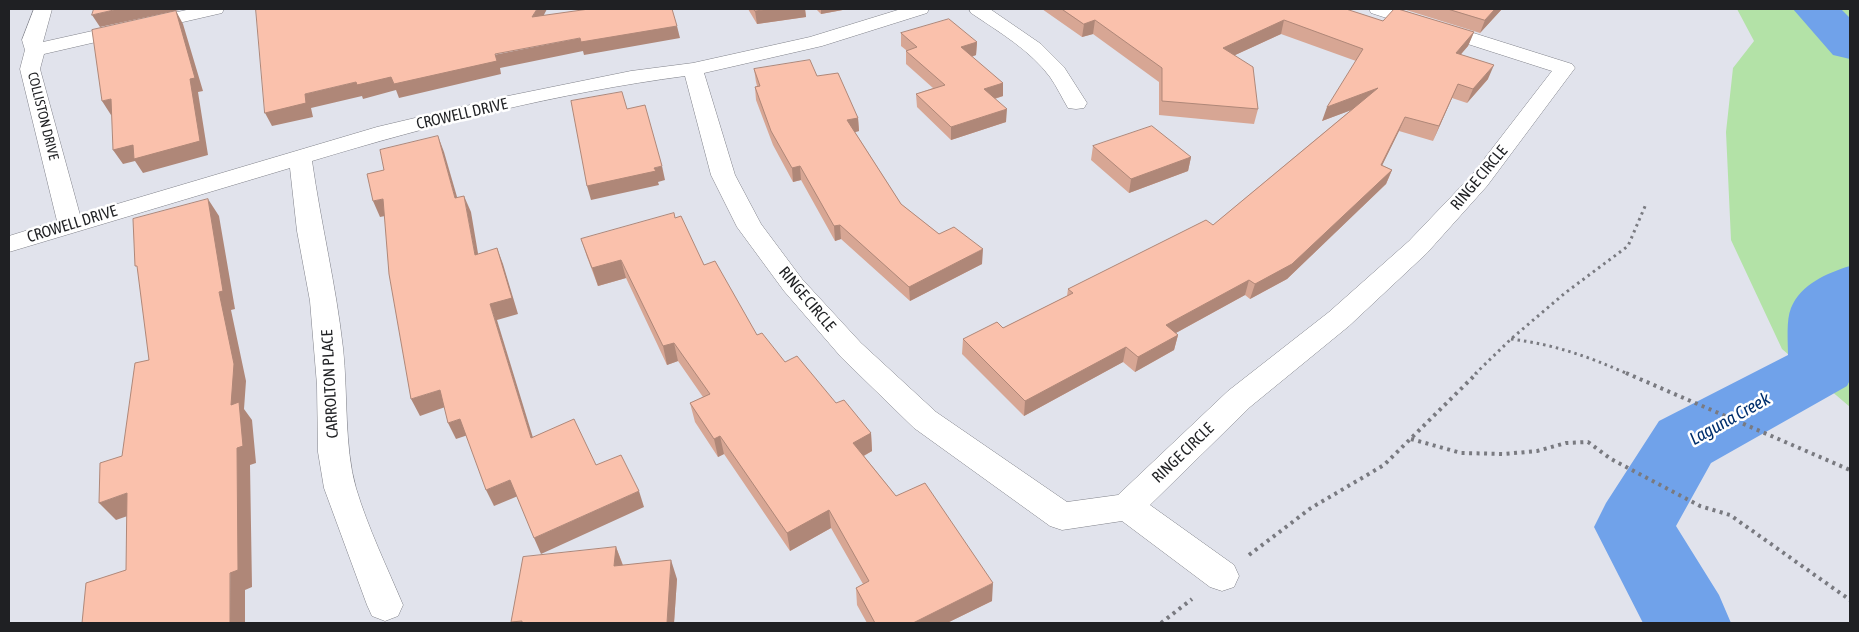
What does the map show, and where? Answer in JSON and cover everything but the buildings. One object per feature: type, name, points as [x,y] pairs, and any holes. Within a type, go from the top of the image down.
[{"type":"street","name":"COLLISTON DRIVE","points":[[43,9],[32,40],[35,50],[30,69],[70,225]]},
{"type":"street","points":[[35,50],[216,9]]},
{"type":"street","name":"CROWELL DRIVE","points":[[9,244],[377,134],[508,102],[631,77],[693,68],[837,36],[920,9]]},
{"type":"street","points":[[978,9],[1040,52],[1065,80],[1076,103]]},
{"type":"street","name":"RINGE CIRCLE","points":[[693,68],[723,175],[750,227],[793,285],[851,350],[925,420],[1062,516],[1127,507],[1239,399],[1339,319],[1418,247],[1479,181],[1565,68],[1378,9]]},
{"type":"street","name":"CARROLTON PLACE","points":[[300,156],[310,231],[324,301],[332,384],[334,452],[337,470],[344,497],[385,605]]},
{"type":"street","points":[[1127,507],[1222,576]]},
{"type":"path","points":[[1161,623],[1311,508],[1384,465],[1511,339],[1565,293],[1628,246],[1646,204]]},
{"type":"path","points":[[1511,339],[1548,344],[1586,356],[1850,470]]},
{"type":"path","points":[[1411,439],[1461,453],[1487,454],[1537,451],[1566,443],[1588,442],[1611,459],[1700,506],[1730,515],[1850,600]]},
{"type":"green space","points":[[1737,9],[1850,9],[1850,407],[1782,349],[1731,240],[1726,132],[1733,68],[1754,41]]},
{"type":"waterway","name":"Laguna Creek","points":[[1816,9],[1850,45]]},
{"type":"waterway","name":"Laguna Creek","points":[[1688,623],[1634,527],[1685,442],[1822,368],[1823,309],[1850,288]]}]
